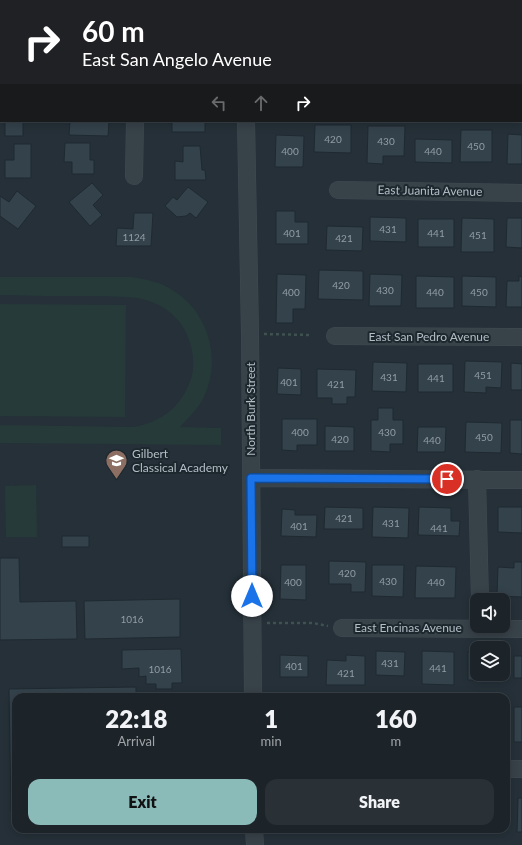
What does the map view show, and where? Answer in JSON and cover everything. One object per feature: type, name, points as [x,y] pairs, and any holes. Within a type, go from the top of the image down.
[{"type":"street","points":[[134,122],[134,176]]},
{"type":"street","name":"North Burk Street","points":[[246,122],[250,334],[252,693]]},
{"type":"street","name":"East Juanita Avenue","points":[[338,190],[522,193]]},
{"type":"street","name":"East San Pedro Avenue","points":[[335,336],[522,337]]},
{"type":"street","points":[[251,478],[522,480]]},
{"type":"street","points":[[477,479],[480,593]]},
{"type":"street","name":"East Encinas Avenue","points":[[342,628],[470,627]]},
{"type":"street","name":"East Encinas Avenue","points":[[510,628],[522,629]]},
{"type":"street","points":[[510,769],[522,769]]},
{"type":"street","points":[[254,833],[255,845]]},
{"type":"path","points":[[250,334],[309,335]]},
{"type":"path","points":[[252,622],[313,623],[342,628]]},
{"type":"green space","points":[[0,277],[131,277],[160,284],[182,297],[194,309],[208,336],[212,368],[209,384],[201,403],[180,427],[221,428],[221,445],[0,443],[0,425],[134,427],[152,422],[168,413],[180,401],[191,379],[193,358],[188,336],[180,323],[163,307],[149,301],[120,297],[0,295]]},
{"type":"green space","points":[[0,304],[126,305],[125,417],[0,416]]},
{"type":"green space","points":[[36,485],[37,537],[6,537],[5,486]]},
{"type":"building","points":[[5,122],[23,122],[23,136],[5,136]]},
{"type":"building","points":[[70,122],[109,122],[108,136],[69,135]]},
{"type":"building","points":[[162,122],[205,122],[205,132],[172,132],[172,123]]},
{"type":"building","points":[[315,125],[351,125],[351,153],[314,152]]},
{"type":"building","points":[[368,126],[405,126],[404,156],[383,156],[383,164],[367,163]]},
{"type":"building","points":[[461,130],[492,130],[492,162],[460,162]]},
{"type":"building","points":[[508,134],[522,135],[522,164],[507,164]]},
{"type":"building","points":[[276,135],[304,136],[303,167],[275,167]]},
{"type":"building","points":[[415,139],[452,140],[452,163],[415,162]]},
{"type":"building","points":[[65,143],[90,143],[90,160],[94,160],[94,174],[72,174],[72,162],[64,162]]},
{"type":"building","points":[[14,144],[31,144],[31,178],[5,178],[5,160],[14,160]]},
{"type":"building","points":[[183,146],[200,146],[202,170],[205,170],[206,180],[175,180],[175,161],[183,162]]},
{"type":"building","points":[[92,183],[103,195],[93,205],[102,215],[90,226],[69,202]]},
{"type":"building","points":[[188,187],[208,202],[196,218],[190,213],[186,216],[177,217],[165,206],[173,197],[177,200]]},
{"type":"building","points":[[17,191],[36,206],[18,229],[0,216],[0,196],[9,202]]},
{"type":"building","points":[[276,211],[295,211],[295,222],[308,222],[308,244],[276,244]]},
{"type":"building","points":[[134,213],[153,213],[151,246],[116,246],[117,228],[133,229]]},
{"type":"building","points":[[370,217],[406,218],[406,242],[370,241]]},
{"type":"building","points":[[462,218],[494,219],[494,252],[461,252]]},
{"type":"building","points":[[507,218],[522,218],[522,248],[506,247]]},
{"type":"building","points":[[418,219],[454,219],[454,247],[418,247]]},
{"type":"building","points":[[327,226],[363,227],[362,251],[326,250]]},
{"type":"building","points":[[319,270],[363,271],[363,300],[318,299]]},
{"type":"building","points":[[277,274],[306,275],[305,309],[293,309],[293,323],[276,323]]},
{"type":"building","points":[[370,274],[402,275],[401,306],[369,306]]},
{"type":"building","points":[[416,276],[454,277],[454,308],[416,308]]},
{"type":"building","points":[[462,276],[496,277],[496,307],[462,306]]},
{"type":"building","points":[[519,276],[522,277],[522,307],[506,307],[507,281],[519,281]]},
{"type":"building","points":[[465,361],[502,362],[501,388],[486,387],[486,393],[464,392]]},
{"type":"building","points":[[373,362],[407,363],[406,392],[372,391]]},
{"type":"building","points":[[511,363],[522,364],[522,390],[511,390]]},
{"type":"building","points":[[418,364],[453,364],[453,392],[418,392]]},
{"type":"building","points":[[278,368],[301,369],[301,395],[277,394]]},
{"type":"building","points":[[317,369],[356,370],[355,397],[347,397],[347,404],[332,404],[332,398],[317,398]]},
{"type":"building","points":[[378,408],[393,408],[393,420],[403,420],[403,444],[390,444],[390,452],[371,451],[371,420],[378,420]]},
{"type":"building","points":[[282,419],[317,419],[317,445],[297,445],[297,451],[282,450]]},
{"type":"building","points":[[510,420],[522,420],[522,454],[510,453]]},
{"type":"building","points":[[466,422],[502,423],[501,453],[465,452]]},
{"type":"building","points":[[325,426],[354,427],[354,451],[325,451]]},
{"type":"building","points":[[418,427],[446,427],[445,452],[417,452]]},
{"type":"building","points":[[325,507],[363,508],[363,529],[324,529]]},
{"type":"building","points":[[373,507],[409,508],[408,538],[372,537]]},
{"type":"building","points":[[419,507],[451,508],[451,521],[460,521],[459,536],[418,535]]},
{"type":"building","points":[[498,507],[522,507],[522,533],[498,532]]},
{"type":"building","points":[[282,509],[295,510],[295,515],[317,515],[316,537],[281,536]]},
{"type":"building","points":[[62,536],[89,536],[89,547],[62,547]]},
{"type":"building","points":[[0,558],[19,558],[20,602],[76,601],[77,639],[0,640]]},
{"type":"building","points":[[329,561],[366,562],[365,592],[351,592],[351,584],[329,584]]},
{"type":"building","points":[[514,562],[522,562],[522,597],[510,597],[510,593],[497,593],[498,567],[514,568]]},
{"type":"building","points":[[281,565],[306,565],[306,600],[280,599]]},
{"type":"building","points":[[372,565],[404,565],[403,597],[372,596]]},
{"type":"building","points":[[416,566],[456,567],[455,598],[415,598]]},
{"type":"building","points":[[180,599],[180,637],[85,639],[84,601]]},
{"type":"building","points":[[181,649],[182,683],[172,683],[172,689],[156,689],[156,684],[146,684],[146,676],[139,677],[139,668],[122,669],[122,650]]},
{"type":"building","points":[[376,651],[405,652],[404,676],[376,675]]},
{"type":"building","points":[[422,651],[454,652],[454,685],[422,684]]},
{"type":"building","points":[[468,652],[470,652],[470,680],[468,680]]},
{"type":"building","points":[[280,655],[308,656],[308,677],[280,677]]},
{"type":"building","points":[[346,655],[365,656],[365,685],[326,685],[327,660],[346,661]]},
{"type":"building","points":[[514,656],[522,656],[522,678],[514,678]]},
{"type":"building","points":[[136,687],[136,693],[12,693],[11,811],[9,689]]},
{"type":"building","points":[[514,707],[522,707],[522,742],[514,742]]},
{"type":"building","points":[[518,798],[522,798],[522,832],[517,832]]},
{"type":"place","name":"Gilbert Classical Academy","points":[[117,480]]},
{"type":"route","points":[[252,596],[251,478],[447,479]]}]
